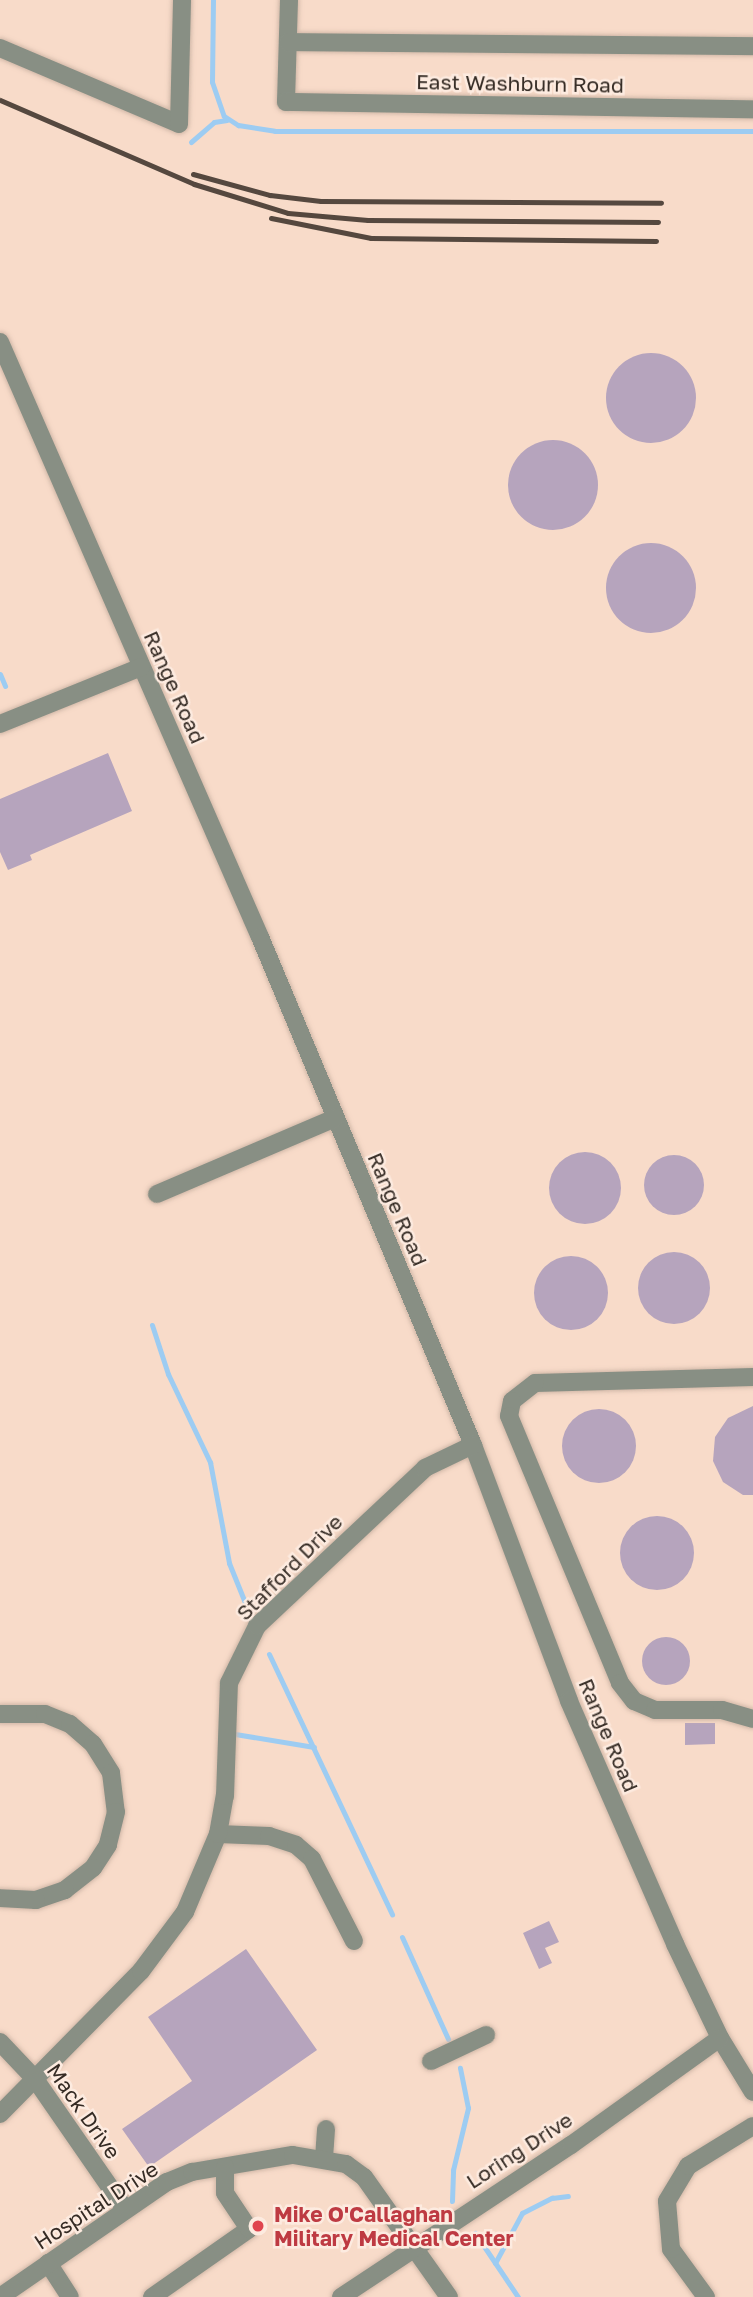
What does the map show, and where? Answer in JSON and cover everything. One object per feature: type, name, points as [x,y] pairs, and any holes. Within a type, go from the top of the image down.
[{"type":"street","points":[[0,48],[179,124],[182,0]]},
{"type":"street","points":[[289,0],[288,43],[753,46]]},
{"type":"street","name":"East Washburn Road","points":[[288,43],[286,102],[753,109]]},
{"type":"street","name":"Range Road","points":[[0,342],[474,1445],[569,1701],[720,2038],[753,2092]]},
{"type":"street","points":[[0,724],[141,667]]},
{"type":"street","points":[[157,1194],[335,1118]]},
{"type":"street","points":[[753,1377],[535,1383],[512,1401],[509,1416],[620,1683],[634,1701],[655,1710],[722,1710],[753,1719]]},
{"type":"street","name":"Stafford Drive","points":[[0,2114],[163,1944],[185,1912],[218,1834],[225,1796],[229,1682],[257,1626],[425,1468],[474,1445]]},
{"type":"street","points":[[0,1714],[45,1714],[70,1724],[93,1744],[111,1773],[116,1812],[108,1845],[98,1860],[65,1890],[36,1900],[0,1898]]},
{"type":"street","points":[[218,1834],[269,1836],[296,1845],[312,1859],[354,1941]]},
{"type":"street","points":[[431,2061],[486,2035]]},
{"type":"street","name":"Loring Drive","points":[[341,2297],[571,2145],[720,2038]]},
{"type":"street","name":"Mack Drive","points":[[0,2042],[35,2078],[125,2209]]},
{"type":"street","points":[[706,2297],[671,2249],[667,2201],[688,2166],[753,2126]]},
{"type":"street","points":[[324,2158],[327,2129]]},
{"type":"street","name":"Hospital Drive","points":[[0,2297],[167,2182],[225,2167],[293,2155],[324,2158],[346,2164],[364,2177],[449,2297]]},
{"type":"street","points":[[152,2297],[249,2229],[225,2193],[225,2167]]},
{"type":"street","points":[[48,2263],[70,2297]]},
{"type":"building","points":[[651,353],[668,357],[683,366],[692,381],[696,398],[692,415],[683,430],[668,439],[651,443],[634,439],[619,430],[610,415],[606,398],[610,381],[619,366],[634,357]]},
{"type":"building","points":[[553,440],[570,444],[585,453],[594,468],[598,485],[594,502],[585,517],[570,526],[553,530],[536,526],[521,517],[512,502],[508,485],[512,468],[521,453],[536,444]]},
{"type":"building","points":[[651,543],[668,547],[683,556],[692,571],[696,588],[692,605],[683,620],[668,629],[651,633],[634,629],[619,620],[610,605],[606,588],[610,571],[619,556],[634,547]]},
{"type":"building","points":[[108,753],[132,811],[30,855],[32,860],[8,870],[0,852],[0,799]]},
{"type":"building","points":[[585,1152],[605,1158],[615,1168],[621,1188],[615,1208],[605,1218],[585,1224],[565,1218],[555,1208],[549,1188],[555,1168],[565,1158]]},
{"type":"building","points":[[674,1155],[695,1164],[704,1185],[695,1206],[674,1215],[653,1206],[644,1185],[653,1164]]},
{"type":"building","points":[[674,1252],[694,1258],[704,1268],[710,1288],[704,1308],[694,1318],[674,1324],[654,1318],[644,1308],[638,1288],[644,1268],[654,1258]]},
{"type":"building","points":[[571,1256],[592,1262],[602,1272],[608,1293],[602,1314],[592,1324],[571,1330],[550,1324],[540,1314],[534,1293],[540,1272],[550,1262]]},
{"type":"building","points":[[753,1406],[753,1495],[743,1495],[723,1482],[713,1461],[715,1437],[728,1418]]},
{"type":"building","points":[[592,1409],[606,1409],[620,1415],[630,1425],[636,1446],[630,1467],[620,1477],[606,1483],[592,1483],[578,1477],[568,1467],[562,1453],[562,1439],[568,1425],[578,1415]]},
{"type":"building","points":[[650,1516],[664,1516],[678,1522],[688,1532],[694,1553],[688,1574],[678,1584],[664,1590],[650,1590],[636,1584],[626,1574],[620,1560],[620,1546],[626,1532],[636,1522]]},
{"type":"building","points":[[666,1637],[683,1644],[690,1661],[683,1678],[666,1685],[649,1678],[642,1661],[649,1644]]},
{"type":"building","points":[[685,1723],[715,1723],[715,1744],[685,1745]]},
{"type":"building","points":[[549,1921],[559,1942],[545,1948],[552,1963],[539,1969],[523,1933]]},
{"type":"building","points":[[246,1949],[317,2050],[149,2167],[122,2129],[192,2081],[148,2017]]},
{"type":"waterway","points":[[213,0],[212,82],[224,116],[238,125],[275,131],[753,131]]},
{"type":"waterway","points":[[191,142],[214,122],[227,120]]},
{"type":"waterway","points":[[0,674],[5,686]]},
{"type":"waterway","points":[[152,1325],[168,1374],[210,1462],[229,1563],[248,1610]]},
{"type":"waterway","points":[[269,1654],[392,1914]]},
{"type":"waterway","points":[[235,1734],[314,1747]]},
{"type":"waterway","points":[[402,1937],[448,2039]]},
{"type":"waterway","points":[[452,2201],[453,2170],[468,2108],[460,2068]]},
{"type":"waterway","points":[[495,2263],[522,2213],[552,2198],[568,2196]]},
{"type":"waterway","points":[[475,2233],[518,2297]]},
{"type":"railway","points":[[0,100],[194,184],[288,213],[368,220],[658,222]]},
{"type":"railway","points":[[193,174],[270,195],[321,201],[661,203]]},
{"type":"railway","points":[[271,218],[371,238],[656,241]]},
{"type":"place","name":"Mike O'Callaghan Military Medical Center","points":[[258,2226]]}]
